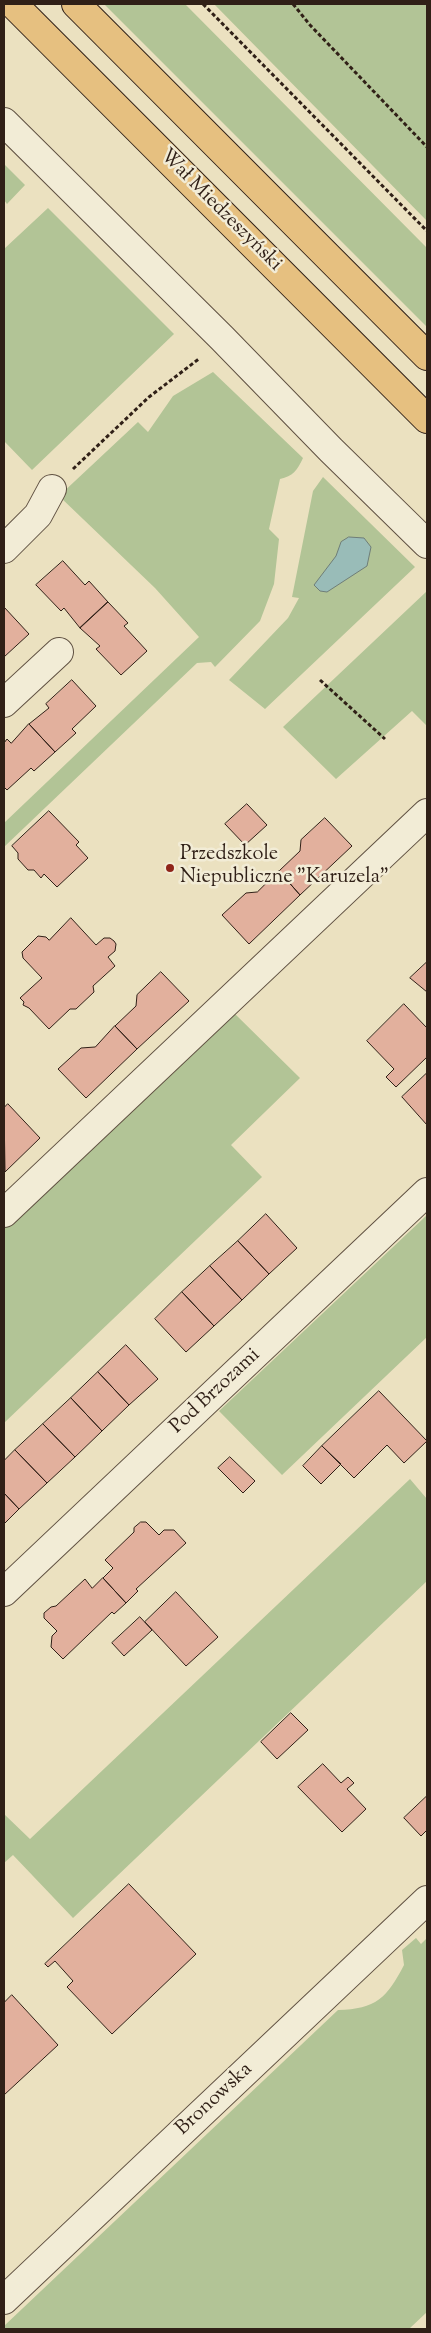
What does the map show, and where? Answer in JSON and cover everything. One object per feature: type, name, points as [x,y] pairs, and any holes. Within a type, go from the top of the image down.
[{"type":"main road","name":"Wał Miedzeszyński","points":[[13,4],[427,419]]},
{"type":"main road","points":[[76,4],[427,356]]},
{"type":"street","points":[[4,122],[427,544]]},
{"type":"street","points":[[4,549],[38,515],[52,489]]},
{"type":"street","points":[[4,703],[59,652]]},
{"type":"street","points":[[4,1213],[427,813]]},
{"type":"street","name":"Pod Brzozami","points":[[4,1592],[427,1192]]},
{"type":"street","name":"Bronowska","points":[[4,2300],[427,1900]]},
{"type":"path","points":[[204,4],[427,230]]},
{"type":"path","points":[[293,4],[310,25],[427,147]]},
{"type":"path","points":[[52,489],[149,397],[222,338]]},
{"type":"path","points":[[320,680],[384,739]]},
{"type":"green space","points":[[104,4],[185,4],[427,248],[427,327]]},
{"type":"green space","points":[[214,4],[427,4],[427,221]]},
{"type":"green space","points":[[4,164],[25,185],[7,204],[4,200]]},
{"type":"green space","points":[[48,208],[174,334],[32,470],[4,441],[4,249]]},
{"type":"green space","points":[[213,372],[303,458],[294,472],[280,479],[269,529],[279,539],[274,584],[260,621],[215,667],[211,662],[197,663],[4,847],[4,823],[199,637],[155,588],[59,496],[138,422],[148,432],[173,396]]},
{"type":"green space","points":[[323,477],[415,567],[265,709],[229,680],[288,618],[299,598],[292,597],[313,491]]},
{"type":"green space","points":[[427,591],[427,726],[412,711],[336,779],[283,727]]},
{"type":"green space","points":[[233,1012],[300,1078],[231,1145],[262,1177],[4,1423],[4,1228]]},
{"type":"green space","points":[[427,1215],[427,1337],[282,1475],[219,1411]]},
{"type":"green space","points":[[410,1479],[427,1499],[427,1581],[73,1918],[13,1855],[4,1863],[4,1814],[30,1839]]},
{"type":"green space","points":[[416,1938],[421,1944],[427,1938],[427,2312],[409,2329],[4,2329],[4,2326],[338,2010],[362,2007],[379,2000],[392,1986],[404,1965],[402,1950]]},
{"type":"water","points":[[349,537],[364,538],[371,547],[367,566],[327,592],[320,591],[314,585],[336,556],[341,542]]},
{"type":"building","points":[[63,561],[85,585],[89,581],[108,602],[80,628],[64,608],[61,611],[36,585]]},
{"type":"building","points":[[108,602],[128,623],[124,626],[147,651],[121,675],[96,649],[100,646],[80,628]]},
{"type":"building","points":[[4,607],[29,634],[4,657]]},
{"type":"building","points":[[72,680],[96,706],[72,729],[76,733],[55,752],[29,724],[49,708],[46,704]]},
{"type":"building","points":[[29,724],[55,752],[34,771],[31,768],[7,790],[4,787],[4,743],[7,739],[11,743]]},
{"type":"building","points":[[247,804],[267,825],[245,845],[225,824]]},
{"type":"building","points":[[49,811],[79,842],[76,845],[88,858],[57,887],[44,874],[41,878],[34,870],[28,870],[18,859],[18,853],[12,846]]},
{"type":"building","points":[[325,818],[352,846],[300,895],[279,871],[300,851],[301,840]]},
{"type":"building","points":[[279,871],[300,895],[249,944],[222,915],[246,893],[257,892]]},
{"type":"building","points":[[71,918],[96,945],[104,938],[110,938],[114,941],[116,944],[115,951],[108,957],[115,966],[93,986],[94,992],[76,1009],[70,1009],[49,1029],[29,1008],[23,1005],[24,1002],[20,998],[42,978],[23,958],[22,952],[38,936],[46,937],[49,940]]},
{"type":"building","points":[[427,962],[427,992],[410,978]]},
{"type":"building","points":[[161,972],[189,1001],[137,1049],[115,1026],[136,1006],[137,995]]},
{"type":"building","points":[[404,1004],[427,1028],[427,1057],[396,1087],[386,1077],[394,1069],[367,1041]]},
{"type":"building","points":[[115,1026],[137,1049],[86,1098],[58,1069],[81,1048],[95,1047]]},
{"type":"building","points":[[427,1073],[427,1125],[402,1097]]},
{"type":"building","points":[[8,1104],[40,1138],[5,1172],[4,1108]]},
{"type":"building","points":[[266,1214],[297,1248],[269,1274],[238,1241]]},
{"type":"building","points":[[238,1241],[269,1274],[242,1300],[210,1266]]},
{"type":"building","points":[[210,1266],[242,1300],[214,1326],[182,1292]]},
{"type":"building","points":[[182,1292],[214,1326],[186,1352],[155,1319]]},
{"type":"building","points":[[126,1345],[158,1379],[129,1405],[98,1372]]},
{"type":"building","points":[[98,1372],[129,1405],[102,1431],[71,1398]]},
{"type":"building","points":[[379,1391],[427,1441],[404,1463],[387,1445],[354,1478],[322,1446]]},
{"type":"building","points":[[71,1398],[102,1431],[75,1457],[43,1424]]},
{"type":"building","points":[[43,1424],[75,1457],[47,1483],[15,1450]]},
{"type":"building","points":[[322,1446],[341,1464],[321,1484],[303,1466]]},
{"type":"building","points":[[15,1450],[47,1483],[19,1509],[4,1493],[4,1461]]},
{"type":"building","points":[[230,1457],[255,1481],[243,1493],[218,1468]]},
{"type":"building","points":[[4,1493],[19,1509],[4,1524]]},
{"type":"building","points":[[141,1522],[146,1522],[159,1535],[164,1530],[174,1530],[186,1543],[136,1589],[138,1591],[126,1603],[103,1578],[113,1568],[105,1560],[134,1532],[134,1528]]},
{"type":"building","points":[[103,1578],[126,1603],[114,1614],[112,1612],[63,1659],[51,1647],[52,1636],[57,1631],[44,1618],[44,1613],[51,1607],[56,1606],[85,1579],[92,1588]]},
{"type":"building","points":[[176,1592],[218,1637],[186,1666],[145,1622]]},
{"type":"building","points":[[140,1617],[152,1630],[124,1656],[112,1643]]},
{"type":"building","points":[[291,1713],[308,1730],[277,1759],[261,1742]]},
{"type":"building","points":[[323,1764],[341,1783],[348,1777],[354,1783],[347,1789],[366,1809],[342,1832],[298,1787]]},
{"type":"building","points":[[427,1796],[427,1830],[421,1836],[404,1818]]},
{"type":"building","points":[[129,1884],[196,1954],[112,2034],[67,1987],[73,1981],[55,1961],[48,1967],[45,1964]]},
{"type":"building","points":[[12,1995],[58,2045],[4,2095],[4,2003]]},
{"type":"place","name":"Przedszkole Niepubliczne \"Karuzela\"","points":[[170,868]]}]
